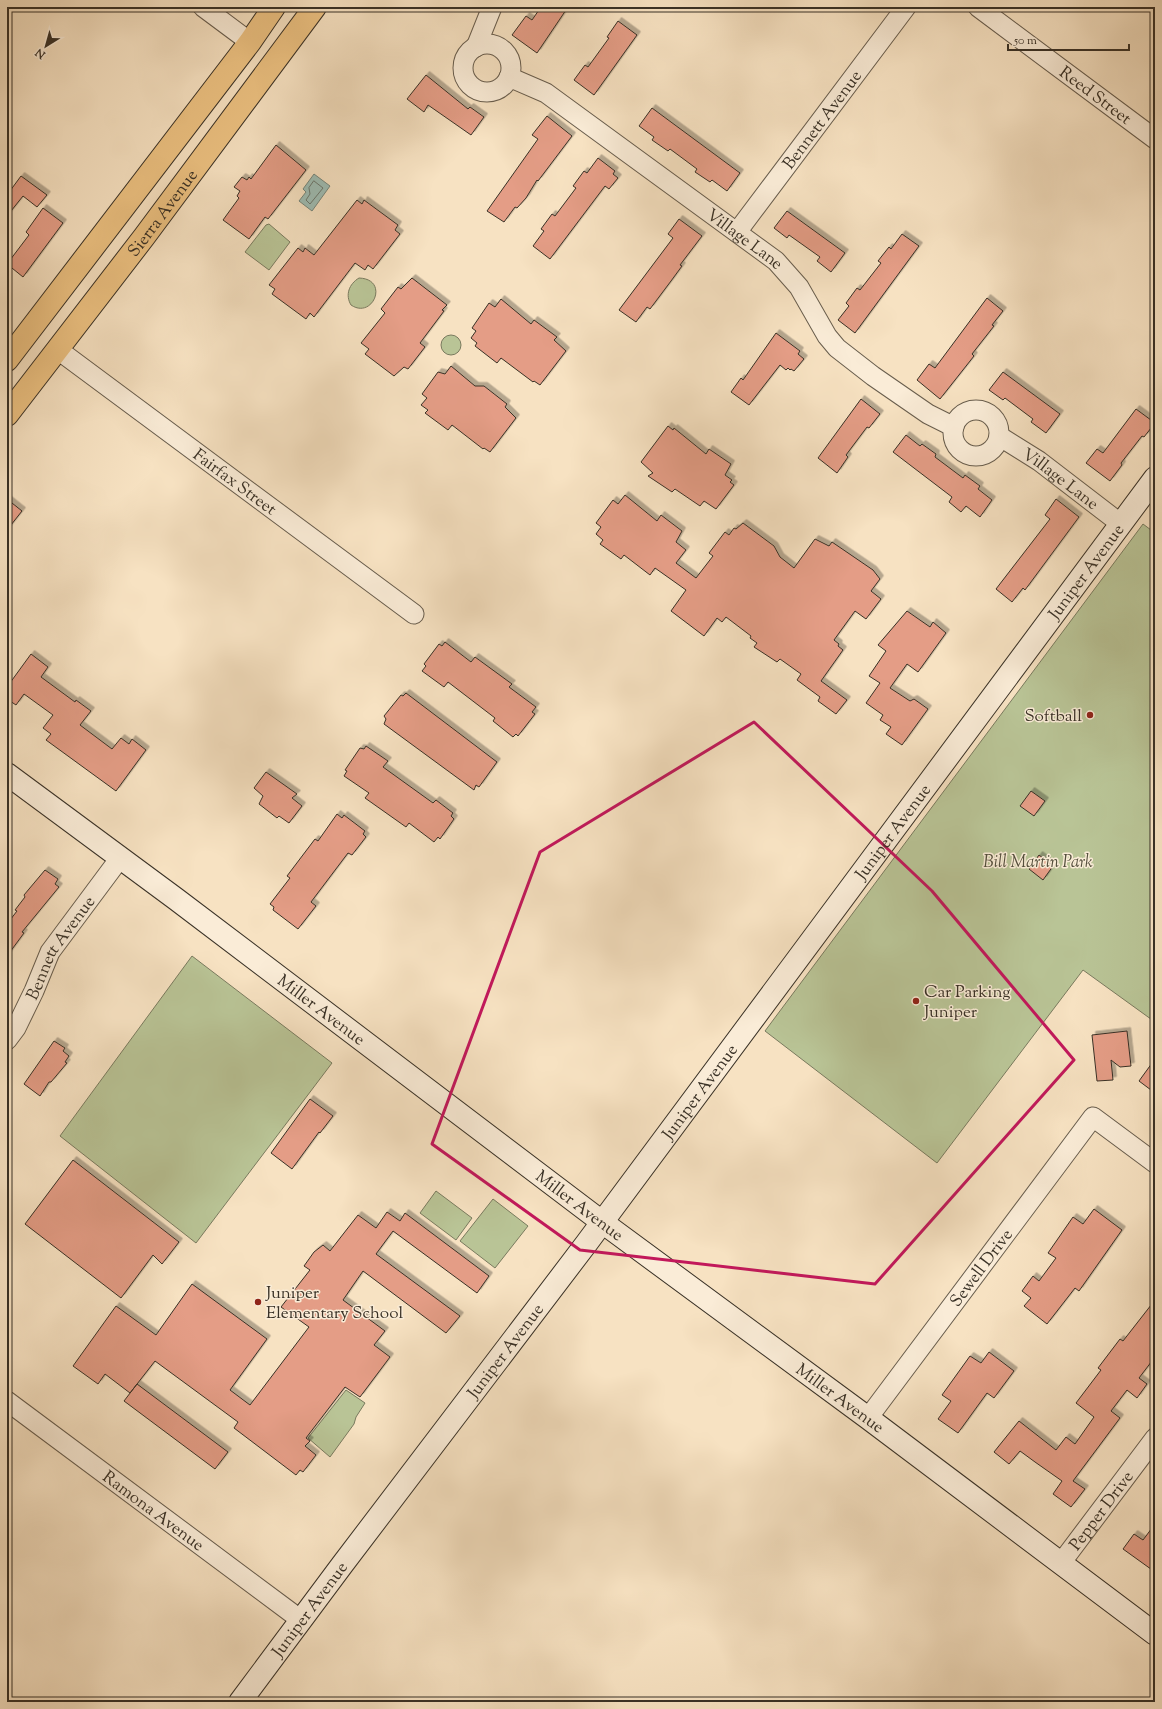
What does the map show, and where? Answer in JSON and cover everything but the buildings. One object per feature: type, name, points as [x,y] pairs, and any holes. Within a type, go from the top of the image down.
[{"type":"main road","name":"Sierra Avenue","points":[[7,360],[250,42],[274,7]]},
{"type":"main road","name":"Sierra Avenue","points":[[7,415],[153,225],[315,7]]},
{"type":"street","points":[[203,7],[250,42]]},
{"type":"street","points":[[476,47],[490,44],[503,50],[510,63],[509,77],[500,88],[485,92],[471,86],[463,72],[465,57],[476,47],[492,7]]},
{"type":"street","name":"Bennett Avenue","points":[[737,232],[906,7]]},
{"type":"street","name":"Reed Street","points":[[978,7],[1155,140]]},
{"type":"street","name":"Village Lane","points":[[509,77],[546,93],[776,261],[799,287],[827,336],[837,348],[873,376],[928,414],[954,427]]},
{"type":"street","name":"Fairfax Street","points":[[57,349],[414,614]]},
{"type":"street","points":[[977,410],[984,411],[996,421],[999,436],[993,448],[988,452],[975,455],[963,451],[958,446],[955,440],[954,427],[962,415],[977,410]]},
{"type":"street","name":"Village Lane","points":[[999,436],[1039,461],[1121,524]]},
{"type":"street","name":"Juniper Avenue","points":[[240,1702],[602,1222],[1155,478]]},
{"type":"street","name":"Miller Avenue","points":[[7,774],[602,1222],[868,1418],[1155,1634]]},
{"type":"street","name":"Bennett Avenue","points":[[7,1040],[16,1028],[34,991],[50,952],[120,858]]},
{"type":"street","name":"Sewell Drive","points":[[868,1418],[1093,1117],[1155,1163]]},
{"type":"street","name":"Ramona Avenue","points":[[7,1401],[301,1620]]},
{"type":"street","name":"Pepper Drive","points":[[1060,1563],[1155,1438]]},
{"type":"highlighted area","points":[[754,722],[932,891],[1074,1060],[875,1284],[580,1250],[432,1144],[540,852]]},
{"type":"green space","points":[[269,224],[290,242],[269,270],[245,252],[266,225]]},
{"type":"green space","points":[[359,278],[368,280],[374,285],[376,291],[375,298],[371,303],[366,307],[359,308],[351,305],[348,294],[350,287]]},
{"type":"green space","points":[[451,335],[458,338],[461,345],[458,352],[451,355],[444,352],[441,345],[444,338]]},
{"type":"green space","name":"Bill Martin Park","points":[[1143,524],[1155,533],[1155,1022],[1083,970],[937,1163],[765,1031]]},
{"type":"green space","points":[[192,956],[332,1063],[196,1243],[60,1136]]},
{"type":"green space","points":[[436,1191],[472,1218],[456,1240],[420,1213]]},
{"type":"green space","points":[[493,1199],[528,1226],[495,1268],[460,1241]]},
{"type":"green space","points":[[346,1390],[365,1403],[356,1417],[354,1424],[330,1457],[308,1438]]},
{"type":"water","points":[[314,174],[330,186],[312,211],[299,201],[306,192],[303,189]]},
{"type":"place","name":"Softball","points":[[1090,715]]},
{"type":"place","name":"Car Parking Juniper","points":[[916,1001]]},
{"type":"place","name":"Juniper Elementary School","points":[[258,1302]]}]
